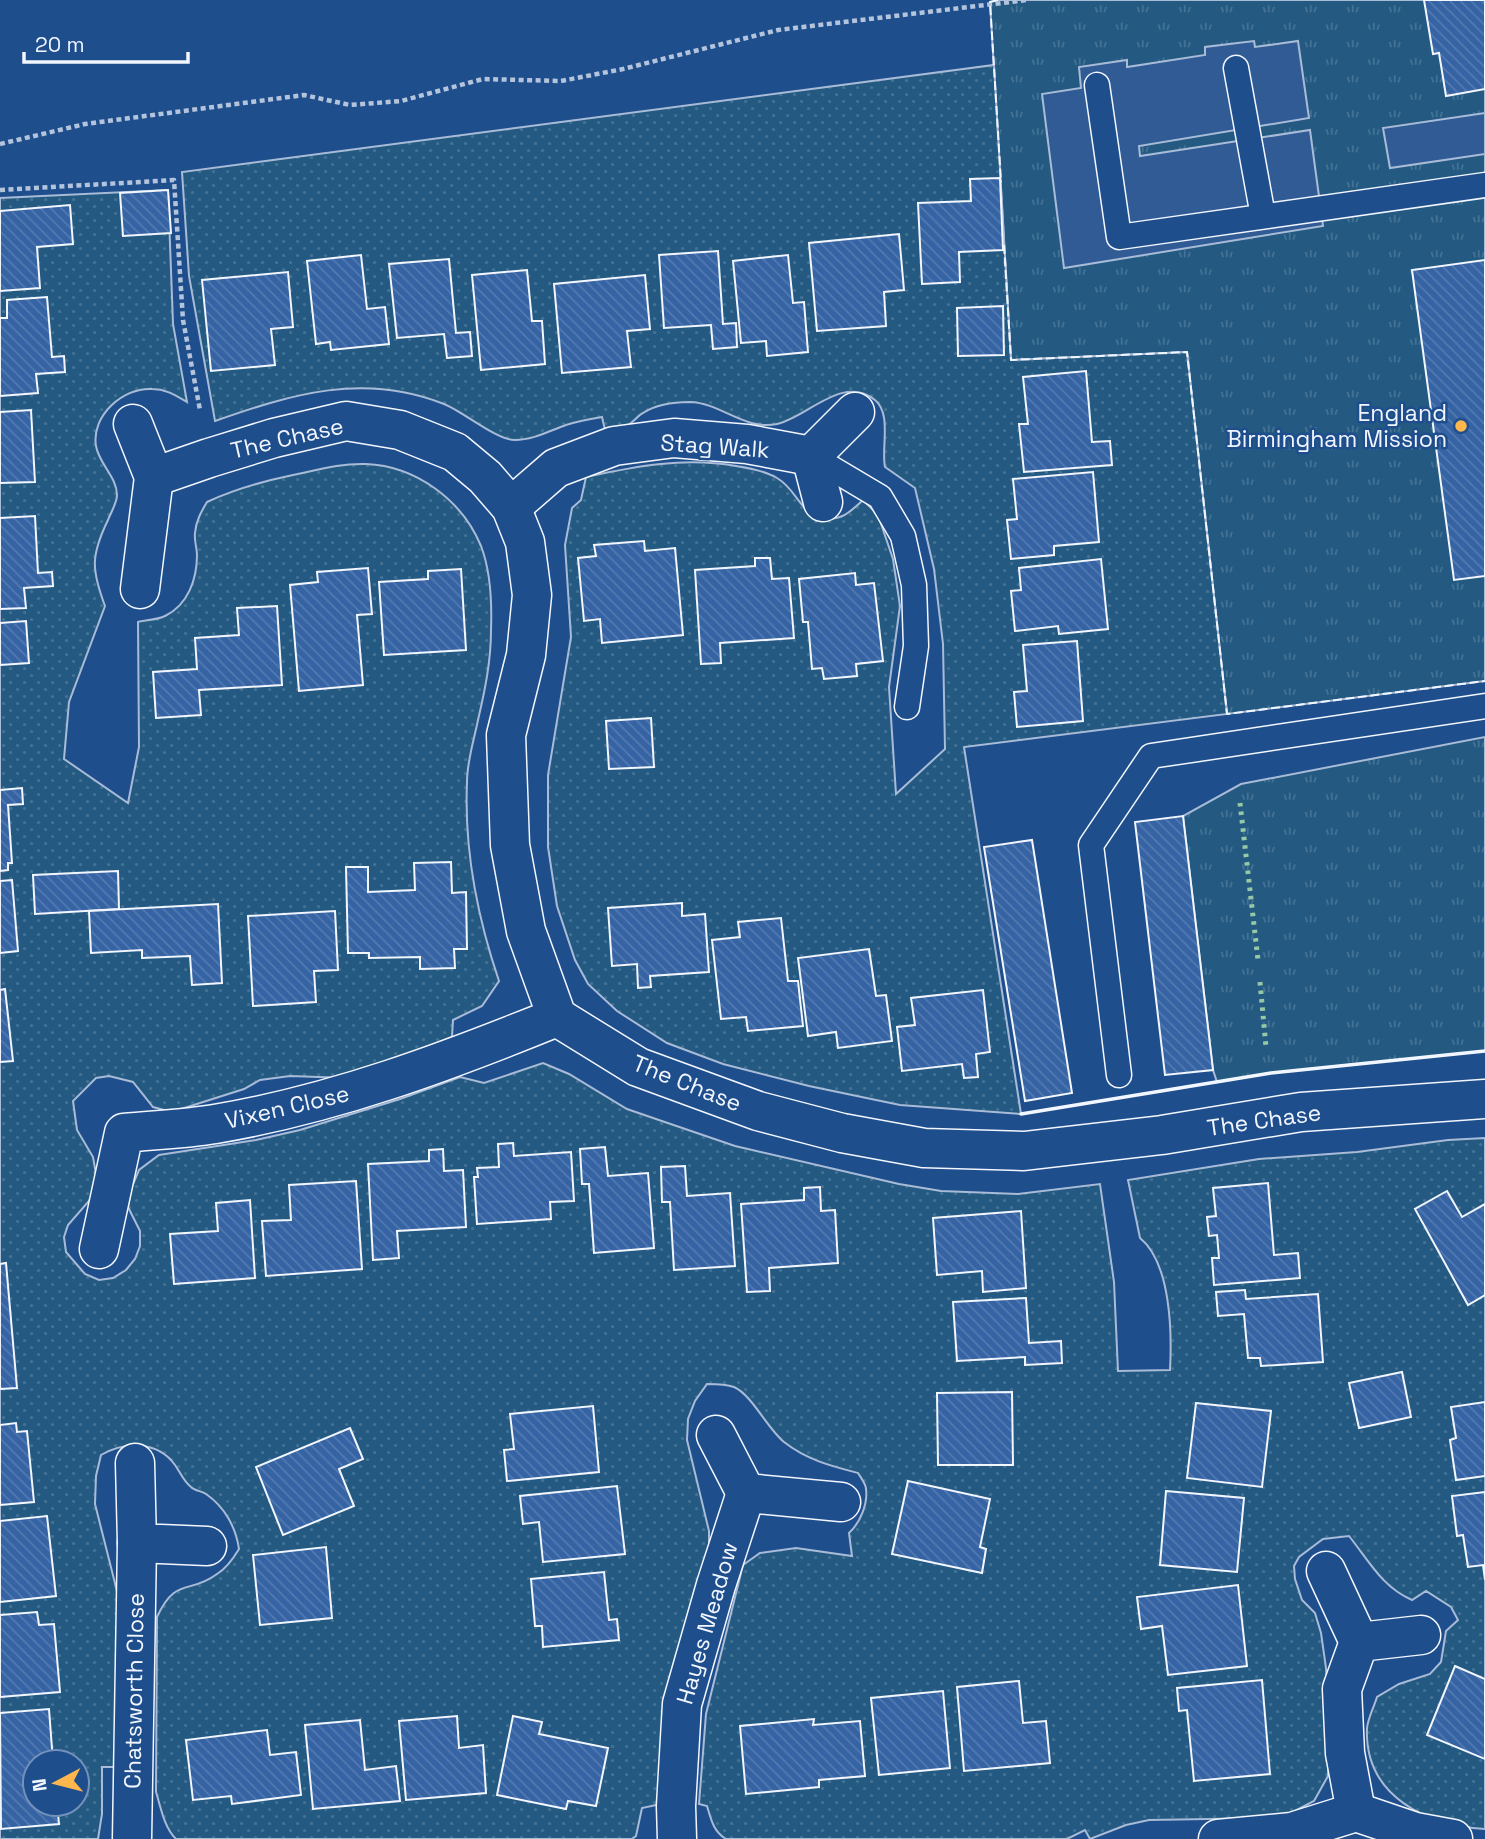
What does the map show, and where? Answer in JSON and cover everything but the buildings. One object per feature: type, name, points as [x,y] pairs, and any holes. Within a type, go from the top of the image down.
[{"type":"street","points":[[824,502],[811,456],[855,412]]},
{"type":"street","name":"The Chase","points":[[154,477],[274,438],[346,421],[400,430],[455,452],[485,477],[511,507],[525,542],[532,595],[526,655],[506,735],[510,845],[526,931],[557,1017],[638,1067],[758,1111],[842,1133],[924,1148],[1024,1151],[1162,1135],[1301,1112],[1485,1099]]},
{"type":"street","points":[[133,425],[154,477],[140,589]]},
{"type":"street","name":"Stag Walk","points":[[511,507],[556,468],[614,446],[674,438],[747,444],[811,456]]},
{"type":"street","name":"Vixen Close","points":[[99,1249],[124,1133],[214,1124],[351,1093],[452,1060],[557,1017]]},
{"type":"street","points":[[716,1435],[746,1493],[841,1502]]},
{"type":"street","name":"Chatsworth Close","points":[[131,1839],[137,1543],[135,1464]]},
{"type":"street","name":"Hayes Meadow","points":[[677,1839],[676,1806],[682,1704],[746,1493]]},
{"type":"street","points":[[137,1543],[207,1546]]},
{"type":"street","points":[[1326,1571],[1359,1642],[1342,1689],[1345,1753],[1356,1812]]},
{"type":"street","points":[[1359,1642],[1421,1635]]},
{"type":"street","points":[[1218,1839],[1292,1832],[1356,1812],[1415,1832],[1453,1839]]},
{"type":"lane","points":[[1236,68],[1263,216]]},
{"type":"lane","points":[[1097,85],[1119,237],[1485,185]]},
{"type":"lane","points":[[811,456],[880,496],[903,536],[914,585],[916,646],[907,707]]},
{"type":"lane","points":[[1119,1075],[1091,845],[1151,756],[1485,706]]},
{"type":"path","points":[[0,144],[85,124],[304,95],[350,105],[401,101],[484,79],[561,81],[623,69],[778,30],[1027,0]]},
{"type":"path","points":[[0,190],[173,180],[183,320],[208,458]]},
{"type":"green space","points":[[1485,0],[1485,681],[1227,714],[1187,352],[1011,360],[990,2]]},
{"type":"green space","points":[[994,65],[1011,360],[1187,352],[1227,714],[964,747],[1021,1114],[900,1105],[723,1064],[667,1043],[617,1011],[588,984],[575,960],[557,906],[548,847],[548,775],[571,637],[565,545],[572,508],[581,500],[586,477],[661,464],[717,463],[773,476],[784,483],[809,511],[826,518],[842,516],[863,500],[878,515],[893,559],[900,606],[889,687],[896,794],[945,749],[943,644],[934,569],[915,488],[885,467],[885,422],[875,400],[863,393],[838,394],[789,420],[765,425],[754,424],[701,404],[672,403],[648,410],[622,428],[605,430],[602,417],[570,424],[522,440],[499,436],[444,404],[414,394],[385,389],[328,390],[300,395],[215,421],[189,276],[182,172]]},
{"type":"green space","points":[[168,190],[173,324],[187,402],[162,390],[141,390],[120,398],[104,414],[99,424],[96,446],[114,482],[117,498],[98,543],[95,562],[97,582],[105,606],[69,702],[64,759],[128,803],[139,747],[138,622],[165,616],[180,605],[190,590],[197,555],[196,529],[207,502],[271,480],[338,466],[385,466],[419,479],[435,488],[462,514],[473,529],[487,566],[490,588],[490,653],[468,766],[467,807],[470,858],[478,907],[499,981],[482,1006],[453,1020],[452,1037],[348,1078],[290,1076],[260,1080],[244,1089],[178,1110],[164,1110],[153,1107],[133,1082],[109,1076],[96,1078],[73,1101],[77,1130],[93,1157],[96,1174],[95,1189],[89,1201],[68,1225],[64,1237],[66,1252],[85,1274],[99,1280],[113,1278],[126,1270],[135,1259],[140,1246],[140,1231],[128,1207],[131,1189],[139,1170],[159,1155],[256,1140],[300,1130],[460,1077],[484,1083],[543,1063],[569,1074],[627,1109],[735,1146],[899,1184],[941,1191],[1018,1194],[1100,1184],[1114,1282],[1118,1371],[1170,1370],[1170,1319],[1164,1281],[1150,1249],[1140,1238],[1128,1180],[1259,1159],[1485,1138],[1485,1829],[1463,1827],[1421,1814],[1403,1803],[1388,1789],[1376,1772],[1369,1752],[1367,1728],[1377,1697],[1399,1684],[1430,1674],[1441,1662],[1446,1631],[1458,1620],[1451,1607],[1426,1591],[1412,1600],[1392,1588],[1349,1536],[1323,1539],[1299,1557],[1294,1566],[1302,1600],[1315,1613],[1321,1633],[1330,1725],[1328,1776],[1314,1801],[1289,1814],[1267,1818],[1149,1820],[1126,1825],[1090,1839],[1085,1830],[1067,1839],[726,1839],[715,1828],[707,1806],[699,1804],[706,1714],[743,1565],[760,1553],[796,1548],[852,1556],[849,1533],[862,1513],[866,1495],[865,1485],[858,1473],[810,1458],[784,1442],[741,1391],[728,1385],[707,1384],[695,1401],[688,1419],[687,1440],[709,1531],[709,1550],[661,1804],[642,1808],[636,1836],[632,1839],[176,1839],[166,1823],[156,1792],[157,1617],[170,1596],[221,1572],[239,1549],[229,1518],[213,1499],[189,1485],[175,1465],[160,1451],[130,1446],[110,1450],[101,1455],[96,1476],[95,1504],[119,1599],[117,1767],[102,1767],[102,1814],[98,1839],[0,1839],[0,198]]},
{"type":"green space","points":[[1485,737],[1485,1051],[1271,1073],[1217,1082],[1213,1070],[1183,816],[1241,784]]},
{"type":"shaded area","points":[[1254,41],[1255,47],[1298,41],[1309,118],[1139,146],[1140,156],[1310,130],[1323,226],[1064,268],[1042,94],[1081,88],[1079,67],[1127,60],[1127,67],[1205,55],[1205,47]]},
{"type":"shaded area","points":[[1485,113],[1485,154],[1390,168],[1383,128]]},
{"type":"hedge","points":[[1240,803],[1258,960]]},
{"type":"hedge","points":[[1260,982],[1266,1047]]},
{"type":"fence","points":[[998,0],[990,2],[1001,182]]},
{"type":"fence","points":[[1004,245],[1011,360],[1187,352],[1227,714],[1485,681]]},
{"type":"wall","points":[[1021,1114],[1271,1073],[1485,1051]]},
{"type":"place","name":"England Birmingham Mission","points":[[1461,426]]}]
